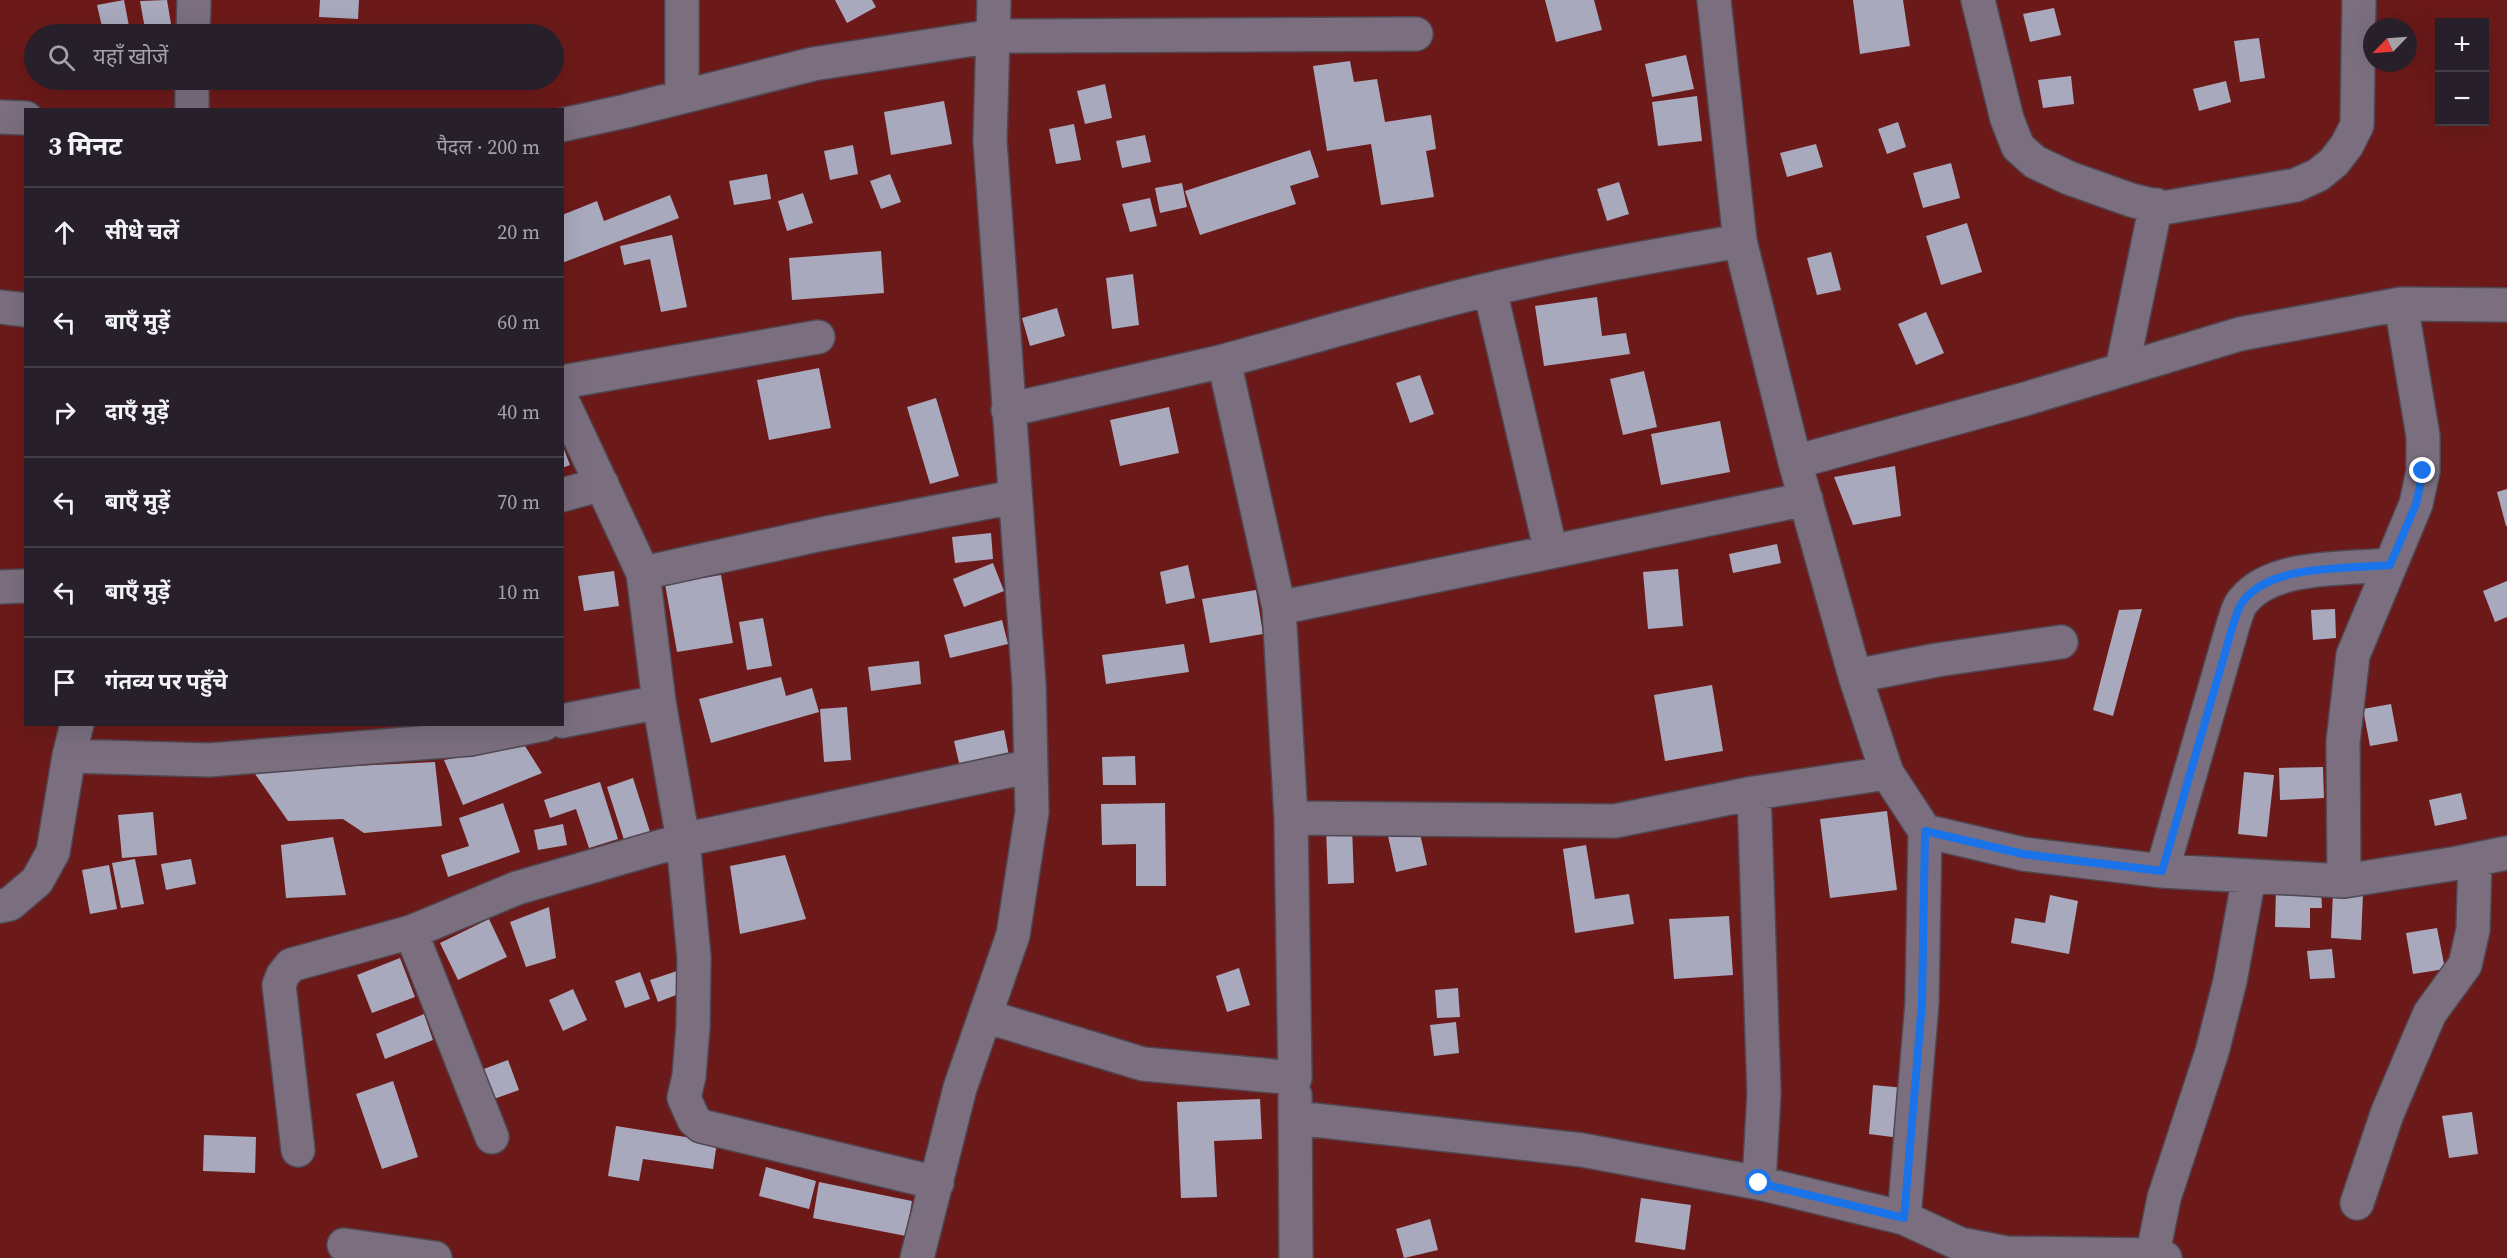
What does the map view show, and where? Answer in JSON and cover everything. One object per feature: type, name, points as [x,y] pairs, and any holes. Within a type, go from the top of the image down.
[{"type":"street","points":[[194,0],[194,24]]},
{"type":"street","points":[[682,0],[682,97]]},
{"type":"street","points":[[917,1258],[960,1089],[1013,935],[1032,812],[1029,684],[990,141],[994,0]]},
{"type":"street","points":[[1714,0],[1740,241],[1795,462],[1855,676],[1887,773],[1925,831],[1922,1003],[1904,1218]]},
{"type":"street","points":[[1978,0],[2007,119],[2018,147],[2035,162],[2069,178],[2131,200],[2163,207],[2296,185],[2318,175],[2334,162],[2347,145],[2357,125],[2360,0]]},
{"type":"street","points":[[564,125],[813,64],[993,36],[1416,34]]},
{"type":"street","points":[[192,90],[192,108]]},
{"type":"street","points":[[0,117],[24,118]]},
{"type":"street","points":[[2122,369],[2156,205]]},
{"type":"street","points":[[1008,410],[1224,361],[1490,290],[1594,266],[1740,241]]},
{"type":"street","points":[[1490,290],[1551,552]]},
{"type":"street","points":[[1795,462],[2025,399],[2240,334],[2401,304],[2507,305]]},
{"type":"street","points":[[2344,881],[2343,742],[2353,655],[2416,504],[2423,471],[2423,436],[2401,304]]},
{"type":"street","points":[[0,307],[24,310]]},
{"type":"street","points":[[564,382],[818,337]]},
{"type":"street","points":[[1224,361],[1279,608],[1291,818],[1296,1258]]},
{"type":"street","points":[[564,404],[643,573],[659,702],[683,840],[694,957],[693,1027],[684,1098],[694,1120],[701,1126],[937,1183]]},
{"type":"street","points":[[564,494],[602,484]]},
{"type":"street","points":[[643,573],[822,534],[1014,497]]},
{"type":"street","points":[[1279,608],[1806,499]]},
{"type":"street","points":[[2162,871],[2233,625],[2242,601],[2260,584],[2284,574],[2390,565]]},
{"type":"street","points":[[0,587],[24,586]]},
{"type":"street","points":[[1855,676],[1937,660],[2061,642]]},
{"type":"street","points":[[564,721],[659,702]]},
{"type":"street","points":[[0,906],[10,904],[37,881],[53,852],[69,756],[76,726]]},
{"type":"street","points":[[69,756],[209,760],[470,739],[534,726]]},
{"type":"street","points":[[298,1150],[279,985],[291,965],[411,932],[518,888],[683,840],[1031,766]]},
{"type":"street","points":[[1291,818],[1615,821],[1754,793],[1887,773]]},
{"type":"street","points":[[1754,793],[1764,1093],[1759,1183]]},
{"type":"street","points":[[1925,831],[2023,854],[2162,871],[2344,881],[2507,853]]},
{"type":"street","points":[[2357,1203],[2386,1114],[2430,1013],[2465,965],[2473,930],[2475,860]]},
{"type":"street","points":[[1296,1118],[1582,1150],[1759,1183],[1904,1218],[1960,1244],[2006,1253],[2157,1257],[2164,1198],[2212,1052],[2230,981],[2249,877]]},
{"type":"street","points":[[411,932],[492,1137]]},
{"type":"street","points":[[985,1016],[1143,1064],[1295,1078]]},
{"type":"street","points":[[344,1245],[435,1258]]},
{"type":"shaded area","points":[[0,0],[2507,0],[2507,1258],[0,1258]]},
{"type":"building","points":[[124,0],[129,24],[101,24],[97,5]]},
{"type":"building","points":[[167,0],[171,24],[144,24],[140,1]]},
{"type":"building","points":[[320,0],[359,0],[358,19],[319,17]]},
{"type":"building","points":[[835,0],[872,0],[876,7],[847,23]]},
{"type":"building","points":[[1545,0],[1594,0],[1602,30],[1556,42]]},
{"type":"building","points":[[1853,0],[1903,0],[1910,46],[1860,54]]},
{"type":"building","points":[[2054,8],[2061,35],[2030,42],[2023,14]]},
{"type":"building","points":[[2259,38],[2265,78],[2240,82],[2234,41]]},
{"type":"building","points":[[1686,55],[1694,89],[1652,97],[1645,64]]},
{"type":"building","points":[[1350,61],[1354,82],[1377,79],[1385,122],[1431,115],[1436,149],[1426,151],[1434,197],[1381,205],[1371,144],[1327,151],[1313,66]]},
{"type":"building","points":[[2071,76],[2074,104],[2043,108],[2038,80]]},
{"type":"building","points":[[2226,81],[2231,102],[2199,111],[2193,89]]},
{"type":"building","points":[[1105,84],[1112,118],[1085,124],[1077,91]]},
{"type":"building","points":[[1697,96],[1702,141],[1658,146],[1652,102]]},
{"type":"building","points":[[944,101],[952,144],[891,155],[884,112]]},
{"type":"building","points":[[1898,122],[1906,147],[1887,154],[1878,129]]},
{"type":"building","points":[[1074,124],[1081,160],[1056,164],[1049,129]]},
{"type":"building","points":[[1145,135],[1151,162],[1122,168],[1116,141]]},
{"type":"building","points":[[1816,144],[1823,167],[1787,177],[1780,153]]},
{"type":"building","points":[[853,145],[858,174],[830,180],[824,151]]},
{"type":"building","points":[[1310,150],[1319,177],[1290,186],[1296,204],[1200,235],[1185,191]]},
{"type":"building","points":[[1951,163],[1960,198],[1923,208],[1913,173]]},
{"type":"building","points":[[767,174],[771,199],[734,205],[729,181]]},
{"type":"building","points":[[890,174],[901,202],[881,209],[870,181]]},
{"type":"building","points":[[1619,182],[1629,214],[1607,221],[1597,189]]},
{"type":"building","points":[[1182,183],[1187,207],[1160,213],[1155,188]]},
{"type":"building","points":[[803,193],[813,223],[787,231],[778,201]]},
{"type":"building","points":[[670,195],[679,218],[564,262],[564,214],[597,201],[604,221]]},
{"type":"building","points":[[1150,198],[1157,226],[1130,232],[1122,204]]},
{"type":"building","points":[[1967,223],[1982,272],[1941,285],[1926,236]]},
{"type":"building","points":[[672,235],[687,307],[661,312],[650,259],[624,265],[620,246]]},
{"type":"building","points":[[881,251],[884,293],[792,300],[789,258]]},
{"type":"building","points":[[1831,252],[1841,290],[1817,295],[1807,258]]},
{"type":"building","points":[[1133,274],[1139,325],[1112,329],[1106,278]]},
{"type":"building","points":[[1597,297],[1602,336],[1626,333],[1630,354],[1544,366],[1535,306]]},
{"type":"building","points":[[1057,308],[1065,336],[1030,346],[1022,318]]},
{"type":"building","points":[[1926,312],[1944,353],[1916,365],[1898,324]]},
{"type":"building","points":[[819,368],[831,428],[769,440],[757,380]]},
{"type":"building","points":[[1644,371],[1657,427],[1623,435],[1610,379]]},
{"type":"building","points":[[1420,375],[1434,414],[1410,423],[1396,383]]},
{"type":"building","points":[[936,398],[959,476],[930,484],[907,407]]},
{"type":"building","points":[[1169,407],[1179,453],[1120,466],[1110,420]]},
{"type":"building","points":[[1720,421],[1730,472],[1661,485],[1651,434]]},
{"type":"building","points":[[564,449],[570,465],[564,467]]},
{"type":"building","points":[[1895,466],[1901,516],[1853,525],[1834,477]]},
{"type":"building","points":[[2507,489],[2507,526],[2506,526],[2497,492]]},
{"type":"building","points":[[991,533],[993,559],[955,563],[952,537]]},
{"type":"building","points":[[1777,544],[1781,563],[1733,573],[1729,554]]},
{"type":"building","points":[[993,563],[1004,591],[964,607],[953,579]]},
{"type":"building","points":[[1188,565],[1195,598],[1166,604],[1160,572]]},
{"type":"building","points":[[1678,569],[1683,626],[1648,629],[1643,572]]},
{"type":"building","points":[[614,571],[619,606],[584,611],[578,576]]},
{"type":"building","points":[[721,575],[733,643],[677,652],[665,584]]},
{"type":"building","points":[[2507,581],[2507,617],[2495,622],[2483,591]]},
{"type":"building","points":[[1256,590],[1263,634],[1210,643],[1202,599]]},
{"type":"building","points":[[2142,609],[2113,716],[2093,710],[2119,610]]},
{"type":"building","points":[[2335,609],[2336,638],[2313,640],[2311,610]]},
{"type":"building","points":[[763,618],[772,666],[747,670],[739,622]]},
{"type":"building","points":[[1002,620],[1008,644],[950,658],[944,635]]},
{"type":"building","points":[[1184,644],[1189,672],[1106,684],[1102,655]]},
{"type":"building","points":[[919,661],[921,684],[871,691],[868,667]]},
{"type":"building","points":[[781,677],[786,696],[812,688],[819,712],[711,743],[699,699]]},
{"type":"building","points":[[1712,685],[1723,751],[1665,761],[1654,695]]},
{"type":"building","points":[[2391,704],[2398,741],[2370,746],[2363,709]]},
{"type":"building","points":[[847,707],[851,760],[824,762],[820,709]]},
{"type":"building","points":[[1004,730],[1009,756],[960,767],[954,741]]},
{"type":"building","points":[[525,746],[542,773],[463,805],[444,760]]},
{"type":"building","points":[[1135,756],[1136,785],[1103,785],[1102,757]]},
{"type":"building","points":[[435,762],[442,826],[364,833],[343,819],[288,821],[253,771]]},
{"type":"building","points":[[2323,767],[2324,798],[2280,800],[2279,768]]},
{"type":"building","points":[[2244,772],[2274,775],[2267,837],[2238,834]]},
{"type":"building","points":[[633,778],[651,835],[625,843],[607,787]]},
{"type":"building","points":[[600,782],[618,839],[589,848],[576,809],[550,818],[544,800]]},
{"type":"building","points":[[2461,793],[2467,819],[2435,826],[2429,800]]},
{"type":"building","points":[[503,803],[520,852],[448,877],[441,855],[469,846],[459,818]]},
{"type":"building","points":[[1165,803],[1166,886],[1136,886],[1136,844],[1102,845],[1101,804]]},
{"type":"building","points":[[1887,811],[1897,890],[1830,898],[1820,819]]},
{"type":"building","points":[[153,812],[157,855],[122,858],[118,815]]},
{"type":"building","points":[[563,824],[567,845],[538,850],[534,830]]},
{"type":"building","points":[[1352,826],[1354,883],[1328,884],[1326,827]]},
{"type":"building","points":[[1419,829],[1427,865],[1396,872],[1388,836]]},
{"type":"building","points":[[333,837],[346,895],[286,898],[281,845]]},
{"type":"building","points":[[1586,845],[1595,899],[1629,894],[1634,924],[1575,933],[1563,849]]},
{"type":"building","points":[[785,855],[806,919],[740,934],[730,866]]},
{"type":"building","points":[[135,859],[144,904],[121,908],[112,863]]},
{"type":"building","points":[[191,859],[196,884],[166,890],[161,864]]},
{"type":"building","points":[[109,865],[117,909],[90,914],[82,870]]},
{"type":"building","points":[[2276,887],[2321,888],[2322,908],[2310,908],[2310,928],[2275,927]]},
{"type":"building","points":[[2333,892],[2363,894],[2361,940],[2331,938]]},
{"type":"building","points":[[2050,895],[2078,901],[2069,954],[2011,943],[2015,918],[2045,923]]},
{"type":"building","points":[[549,907],[556,958],[526,967],[510,922]]},
{"type":"building","points":[[1729,916],[1733,975],[1674,979],[1669,919]]},
{"type":"building","points":[[489,919],[507,957],[458,980],[440,943]]},
{"type":"building","points":[[2437,928],[2445,969],[2413,974],[2406,933]]},
{"type":"building","points":[[2332,949],[2335,978],[2310,979],[2307,951]]},
{"type":"building","points":[[400,958],[415,997],[372,1013],[357,975]]},
{"type":"building","points":[[1239,968],[1250,1005],[1227,1012],[1216,976]]},
{"type":"building","points":[[677,971],[684,992],[658,1002],[650,980]]},
{"type":"building","points":[[640,972],[650,999],[625,1008],[615,981]]},
{"type":"building","points":[[1458,988],[1460,1017],[1437,1018],[1435,990]]},
{"type":"building","points":[[573,989],[587,1020],[563,1031],[549,1000]]},
{"type":"building","points":[[424,1014],[433,1040],[385,1059],[376,1034]]},
{"type":"building","points":[[1456,1022],[1459,1053],[1434,1056],[1430,1025]]},
{"type":"building","points":[[508,1060],[519,1090],[491,1100],[481,1070]]},
{"type":"building","points":[[393,1081],[418,1157],[382,1169],[356,1094]]},
{"type":"building","points":[[1873,1085],[1905,1088],[1900,1138],[1869,1134]]},
{"type":"building","points":[[1260,1099],[1262,1139],[1214,1141],[1217,1197],[1181,1198],[1177,1102]]},
{"type":"building","points":[[2472,1112],[2478,1154],[2449,1158],[2442,1116]]},
{"type":"building","points":[[616,1126],[717,1142],[713,1169],[643,1159],[639,1181],[608,1176]]},
{"type":"building","points":[[204,1135],[256,1137],[255,1173],[203,1171]]},
{"type":"building","points":[[766,1167],[816,1181],[809,1209],[759,1196]]},
{"type":"building","points":[[819,1182],[912,1201],[906,1236],[813,1218]]},
{"type":"building","points":[[1641,1198],[1691,1205],[1685,1250],[1635,1242]]},
{"type":"building","points":[[1430,1219],[1438,1250],[1404,1258],[1396,1229]]},
{"type":"route","points":[[1759,1183],[1904,1218],[1922,1003],[1925,831],[2023,854],[2162,871],[2233,625],[2242,601],[2260,584],[2284,574],[2390,565],[2416,504],[2423,471]]}]
